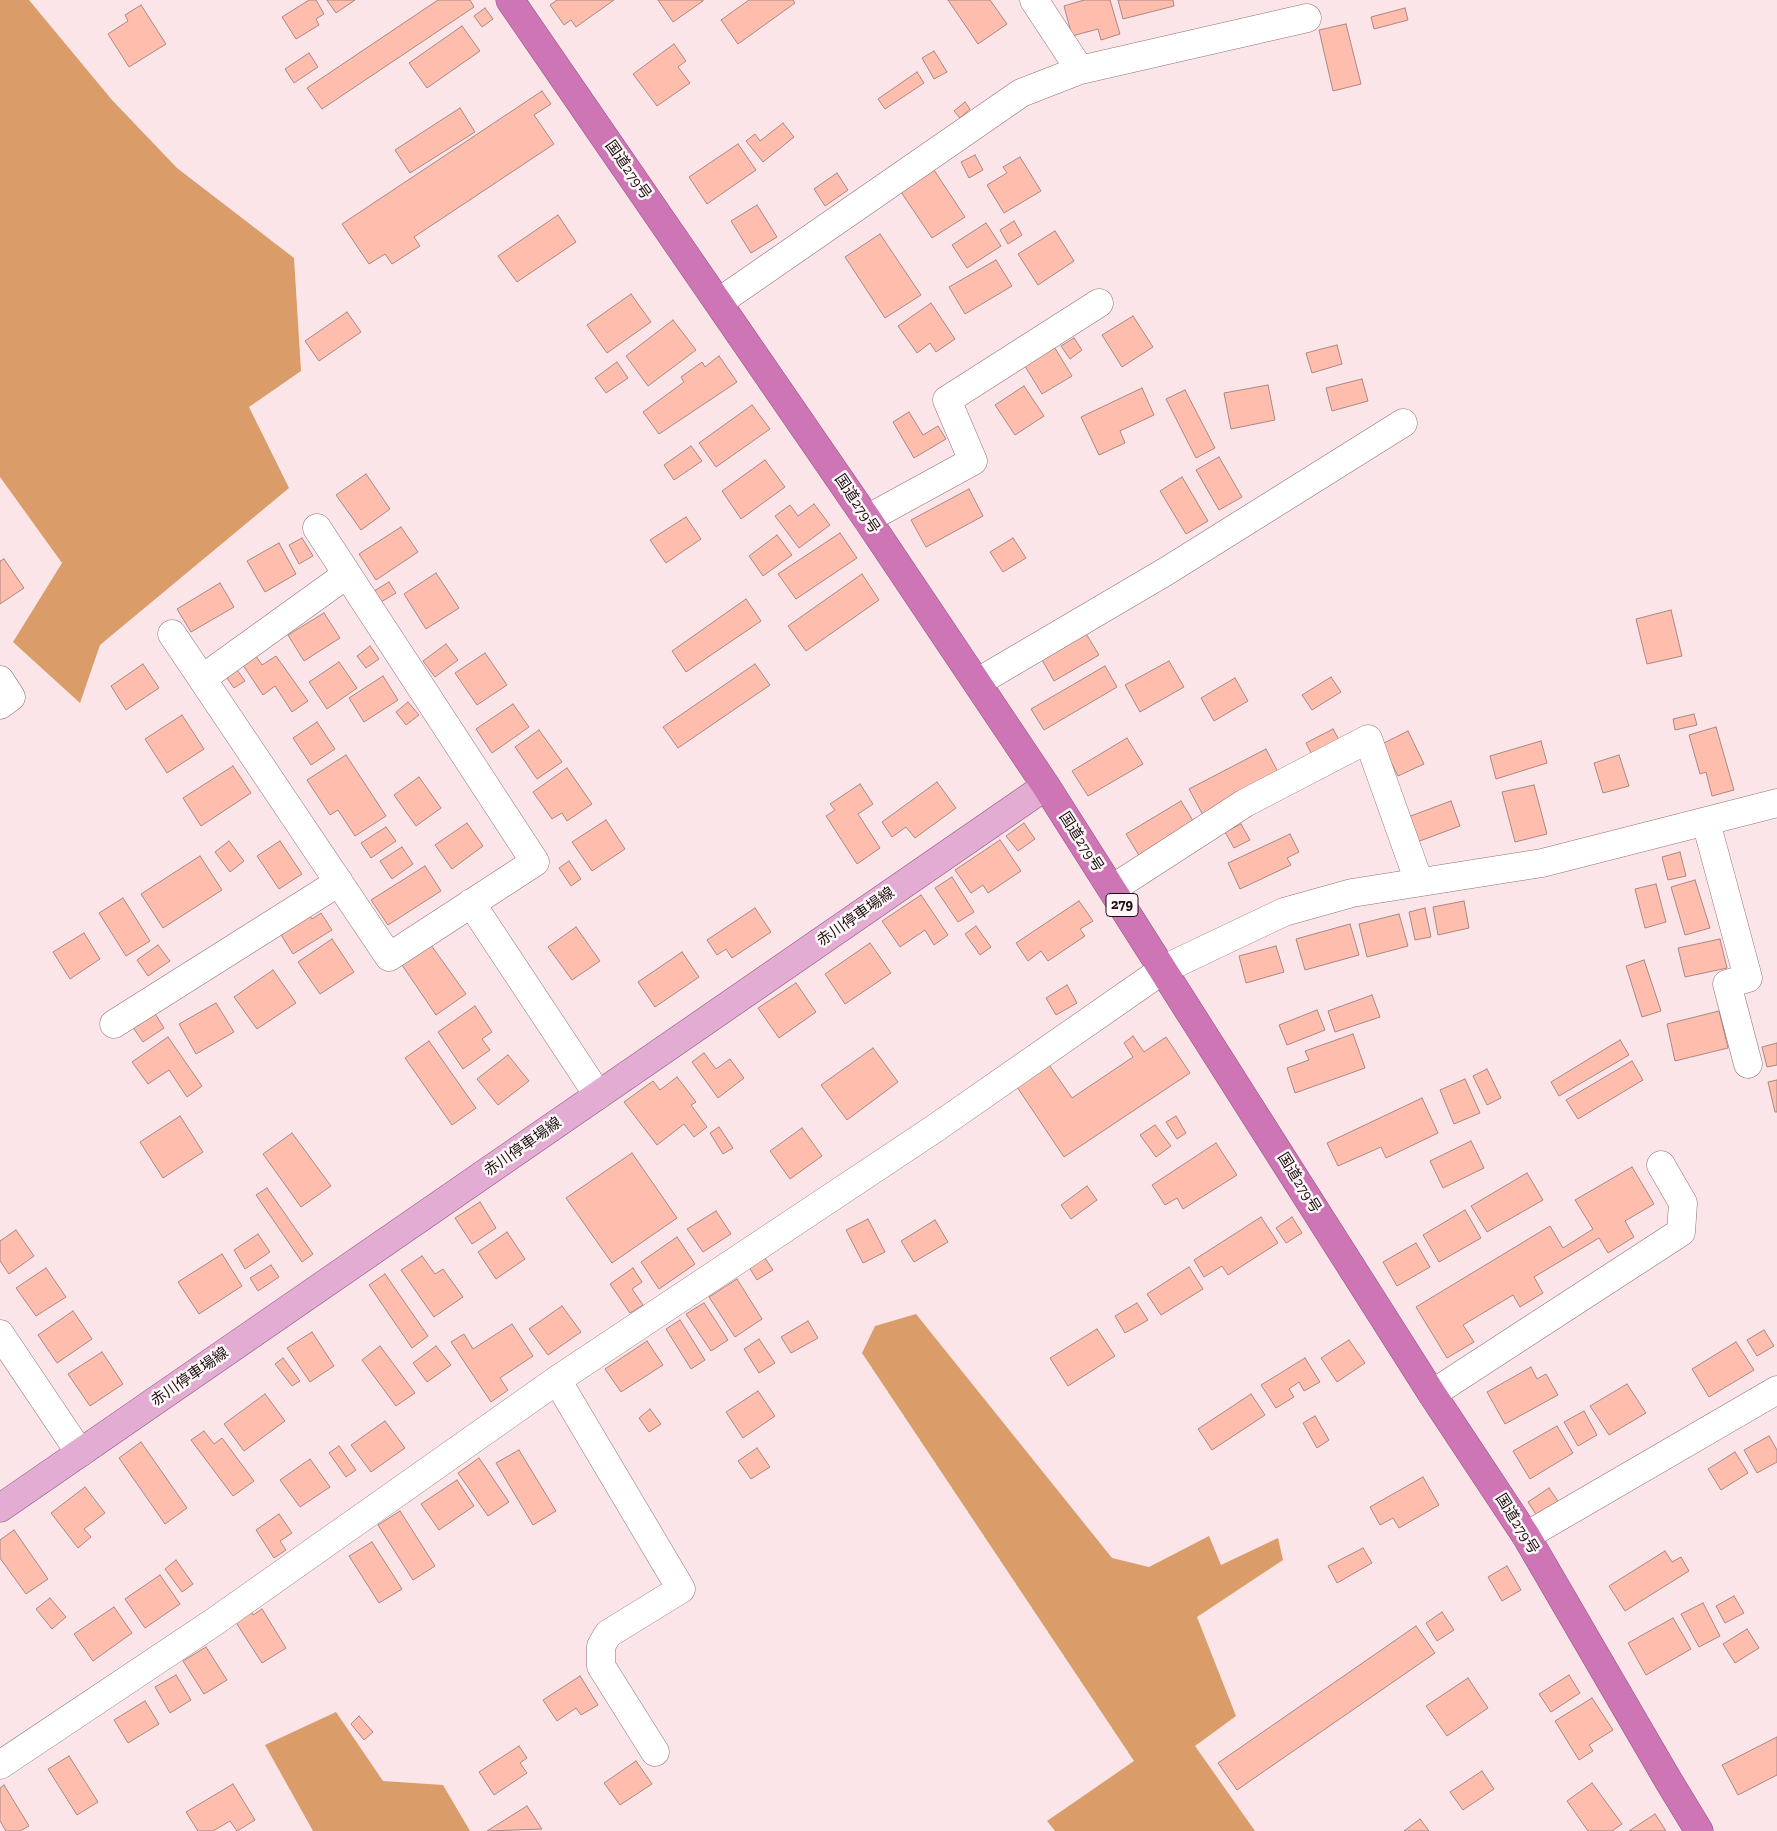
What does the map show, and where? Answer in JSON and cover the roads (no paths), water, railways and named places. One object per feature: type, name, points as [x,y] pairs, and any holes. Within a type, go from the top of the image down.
[{"type":"highway","name":"国道279号","points":[[510,0],[867,519],[1046,786],[1164,969],[1432,1394],[1526,1536],[1699,1831]]},
{"type":"main road","name":"赤川停車場線","points":[[0,1508],[1046,786]]},
{"type":"street","points":[[1034,0],[1080,70]]},
{"type":"street","points":[[718,302],[1021,93],[1080,70],[1307,18]]},
{"type":"street","points":[[867,519],[973,461],[947,400],[1099,303]]},
{"type":"street","points":[[978,682],[1165,572],[1403,423]]},
{"type":"street","points":[[172,634],[388,957],[535,862],[317,528]]},
{"type":"street","points":[[203,678],[346,575]]},
{"type":"street","points":[[0,680],[11,697],[0,705]]},
{"type":"street","points":[[1112,889],[1245,803],[1368,739],[1419,882]]},
{"type":"street","points":[[0,1764],[214,1622],[558,1380],[934,1129],[1164,969],[1284,912],[1352,892],[1542,863],[1777,804]]},
{"type":"street","points":[[1706,822],[1748,978],[1727,984],[1748,1064]]},
{"type":"street","points":[[114,1024],[339,882]]},
{"type":"street","points":[[471,903],[598,1096]]},
{"type":"street","points":[[1432,1394],[1681,1232],[1683,1203],[1660,1165]]},
{"type":"street","points":[[0,1334],[80,1452]]},
{"type":"street","points":[[558,1380],[681,1589],[608,1634],[601,1646],[601,1666],[655,1752]]},
{"type":"street","points":[[1526,1536],[1777,1390]]}]
